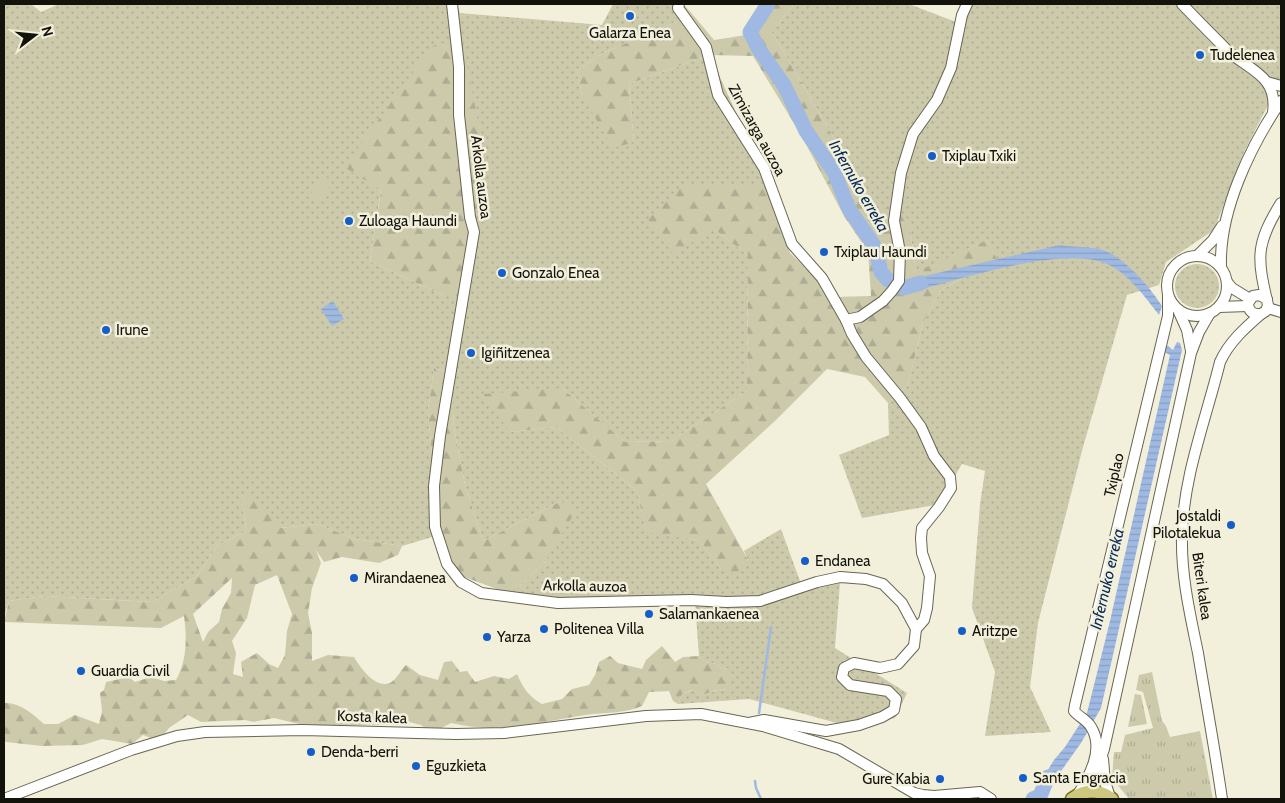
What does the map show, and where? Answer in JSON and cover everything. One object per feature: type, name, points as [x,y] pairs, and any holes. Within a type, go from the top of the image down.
[{"type":"main road","points":[[1077,796],[1095,792],[1111,798]]},
{"type":"street","name":"Arkolla auzoa","points":[[452,4],[458,67],[459,115],[470,217],[474,232],[440,436],[434,486],[435,527],[447,564],[461,582],[481,593],[558,604],[691,600],[760,601],[840,576],[866,579],[883,584],[902,603],[916,629]]},
{"type":"street","name":"Zimizarga auzoa","points":[[679,4],[678,8],[706,47],[718,95],[764,168],[792,244],[822,278],[866,357],[915,418],[934,456],[950,477],[951,488],[922,528],[922,553],[930,576],[928,608],[924,620],[916,629]]},
{"type":"street","points":[[846,320],[860,317],[883,301],[899,281],[900,252],[894,221],[901,174],[913,134],[938,100],[951,68],[962,15],[967,4]]},
{"type":"street","points":[[1182,4],[1228,50],[1255,69],[1267,82],[1274,97],[1273,113]]},
{"type":"street","points":[[1267,82],[1281,86]]},
{"type":"street","points":[[1281,101],[1247,162],[1226,221],[1221,244],[1221,268],[1227,282],[1251,303],[1254,314],[1265,307],[1281,312]]},
{"type":"street","points":[[1265,307],[1260,256],[1262,241],[1281,203]]},
{"type":"street","points":[[1197,256],[1213,240],[1226,221]]},
{"type":"street","points":[[1191,353],[1187,330],[1178,310],[1168,295],[1168,281],[1173,268],[1184,259],[1197,256],[1210,259],[1221,268]]},
{"type":"street","name":"Biteri kalea","points":[[1245,328],[1250,320],[1251,303],[1260,288],[1262,280]]},
{"type":"street","points":[[1178,310],[1197,316],[1210,313],[1219,307],[1226,295],[1227,282]]},
{"type":"street","name":"Txiplao","points":[[1077,796],[1092,770],[1096,744],[1094,732],[1090,725],[1074,711],[1075,705],[1168,316],[1168,295]]},
{"type":"street","points":[[1219,307],[1251,303],[1262,295],[1265,307]]},
{"type":"street","name":"Biteri kalea","points":[[1222,799],[1211,727],[1182,570],[1182,535],[1186,496],[1220,362],[1224,352],[1265,307]]},
{"type":"street","points":[[1077,796],[1096,773],[1104,749],[1191,353],[1199,332],[1210,313]]},
{"type":"street","points":[[749,723],[764,720],[826,731],[858,725],[882,717],[894,710],[896,699],[888,691],[850,685],[842,677],[844,668],[854,663],[880,668],[898,664],[914,646],[916,629]]},
{"type":"street","name":"Kosta kalea","points":[[4,799],[131,750],[178,736],[205,732],[303,730],[448,734],[504,733],[673,714],[701,714],[749,723]]},
{"type":"street","points":[[749,723],[847,753],[914,793],[923,796],[980,792],[991,799]]},
{"type":"street","points":[[1104,749],[1104,774],[1111,798]]},
{"type":"green space","points":[[4,4],[31,4],[41,12],[59,4],[457,4],[460,13],[602,25],[613,4],[683,4],[693,15],[605,52],[577,70],[582,95],[634,142],[629,84],[710,55],[769,185],[714,229],[748,255],[747,391],[671,441],[625,442],[562,388],[510,432],[556,427],[637,491],[646,531],[699,540],[722,570],[748,560],[744,551],[781,529],[800,581],[840,583],[835,648],[907,693],[895,718],[855,728],[749,699],[678,704],[682,694],[693,690],[703,695],[717,690],[728,689],[732,668],[723,669],[716,664],[705,662],[699,656],[695,602],[558,604],[511,594],[545,562],[561,501],[483,541],[465,485],[454,428],[451,373],[434,368],[428,411],[439,535],[402,546],[355,539],[317,524],[280,528],[242,499],[246,531],[218,545],[196,577],[152,602],[44,596],[9,601],[4,617]],"holes":[[[381,189],[444,296],[370,261]]]},
{"type":"green space","points":[[769,4],[794,4],[772,32],[875,211],[896,206],[910,228],[916,272],[987,240],[997,259],[941,290],[923,323],[908,385],[888,403],[865,377],[827,369],[776,420],[706,484],[748,560],[736,574],[722,570],[699,540],[646,532],[637,491],[556,427],[510,432],[483,394],[562,388],[625,442],[671,441],[747,391],[748,255],[714,229],[673,254],[648,220],[682,186],[769,185],[790,253],[835,297],[871,296],[868,252],[844,216],[801,135],[753,56],[710,55],[629,84],[634,142],[613,148],[582,95],[577,70],[605,52],[693,15],[714,40],[746,35]]},
{"type":"green space","points":[[794,4],[909,4],[956,22],[964,4],[1281,4],[1281,80],[1263,81],[1269,103],[1244,152],[1214,230],[1166,262],[1159,285],[1127,295],[1083,447],[1038,623],[1030,687],[1051,732],[985,736],[995,672],[972,608],[980,504],[985,471],[962,464],[935,505],[862,518],[839,455],[889,435],[888,403],[908,385],[923,323],[941,290],[997,259],[987,240],[916,273],[910,228],[875,211],[772,32]]},
{"type":"green space","points":[[462,38],[486,163],[460,298],[444,296],[370,261],[381,190],[344,167],[432,46]]},
{"type":"green space","points":[[321,175],[332,180],[321,204],[309,199]]},
{"type":"green space","points":[[1193,264],[1201,264],[1213,270],[1219,286],[1213,302],[1201,308],[1193,308],[1181,302],[1175,290],[1175,282],[1181,270]]},
{"type":"green space","points":[[434,368],[451,373],[454,428],[465,485],[483,541],[561,501],[575,512],[545,562],[511,594],[456,574],[439,535],[428,411]]},
{"type":"green space","points":[[251,494],[280,528],[317,524],[355,539],[402,546],[398,555],[379,563],[342,557],[324,562],[316,550],[321,563],[312,588],[308,613],[312,633],[312,661],[328,655],[354,657],[369,676],[384,684],[392,682],[406,665],[420,675],[438,680],[444,662],[452,661],[460,672],[467,671],[475,682],[494,676],[509,679],[517,674],[527,692],[542,704],[562,699],[572,689],[589,685],[595,675],[599,662],[610,656],[618,663],[642,669],[646,660],[662,646],[675,662],[683,657],[699,656],[705,662],[716,664],[723,669],[732,667],[729,689],[716,690],[703,695],[692,690],[682,694],[678,704],[673,701],[669,691],[649,692],[642,706],[635,709],[518,726],[485,727],[451,723],[432,733],[421,725],[409,722],[389,725],[317,725],[299,724],[274,718],[253,722],[245,720],[201,722],[188,715],[169,728],[159,741],[143,735],[132,744],[102,739],[83,745],[42,746],[6,742],[4,740],[4,703],[15,704],[21,707],[44,724],[58,724],[75,715],[99,724],[102,711],[100,693],[104,690],[106,682],[129,677],[135,682],[151,677],[164,681],[176,680],[180,673],[186,641],[184,616],[161,628],[4,622],[9,601],[44,596],[152,602],[196,577],[218,545],[246,531],[242,499]],"holes":[[[277,575],[292,614],[287,631],[285,655],[278,668],[269,664],[257,653],[241,662],[243,677],[233,674],[236,653],[232,641],[247,618],[255,585]],[[232,578],[231,593],[222,609],[219,622],[208,632],[203,642],[193,614]]]},
{"type":"green space","points":[[1152,672],[1162,721],[1170,737],[1200,731],[1213,799],[1129,799],[1112,778],[1114,752],[1121,752],[1125,735],[1153,728],[1143,692],[1136,690],[1139,675]]},
{"type":"green space","points":[[1135,694],[1141,695],[1147,724],[1128,727]]},
{"type":"water","points":[[1060,245],[1099,249],[1120,259],[1144,282],[1157,298],[1162,306],[1159,315],[1136,286],[1122,273],[1107,264],[1088,259],[1066,258],[1014,265],[919,290],[903,288],[920,277]]},
{"type":"water","points":[[333,301],[344,319],[332,326],[321,309]]},
{"type":"water","points":[[1177,342],[1180,343],[1182,350],[1101,708],[1081,743],[1042,798],[1038,793],[1044,776],[1087,713],[1110,621],[1170,355],[1164,352],[1164,348],[1168,346],[1173,350]]},
{"type":"waterway","name":"Infernuko erreka","points":[[768,4],[750,32],[758,48],[784,85],[806,131],[834,172],[849,209],[875,247],[881,272],[888,280],[903,288],[921,283]]},
{"type":"waterway","points":[[759,713],[771,627]]},
{"type":"waterway","name":"Infernuko erreka","points":[[1033,799],[1040,796],[1048,777]]},
{"type":"waterway","points":[[755,781],[761,799]]},
{"type":"place","name":"Galarza Enea","points":[[630,16]]},
{"type":"place","name":"Tudelenea","points":[[1200,55]]},
{"type":"place","name":"Txiplau Txiki","points":[[932,156]]},
{"type":"place","name":"Zuloaga Haundi","points":[[349,221]]},
{"type":"place","name":"Txiplau Haundi","points":[[824,252]]},
{"type":"place","name":"Gonzalo Enea","points":[[502,273]]},
{"type":"place","name":"Irune","points":[[106,330]]},
{"type":"place","name":"Igiñitzenea","points":[[471,353]]},
{"type":"place","name":"Jostaldi Pilotalekua","points":[[1231,525]]},
{"type":"place","name":"Endanea","points":[[805,561]]},
{"type":"place","name":"Mirandaenea","points":[[354,578]]},
{"type":"place","name":"Salamankaenea","points":[[649,614]]},
{"type":"place","name":"Politenea Villa","points":[[544,629]]},
{"type":"place","name":"Aritzpe","points":[[962,631]]},
{"type":"place","name":"Yarza","points":[[487,637]]},
{"type":"place","name":"Guardia Civil","points":[[81,671]]},
{"type":"place","name":"Denda-berri","points":[[311,752]]},
{"type":"place","name":"Eguzkieta","points":[[416,766]]},
{"type":"place","name":"Santa Engracia","points":[[1023,778]]},
{"type":"place","name":"Gure Kabia","points":[[940,779]]}]
